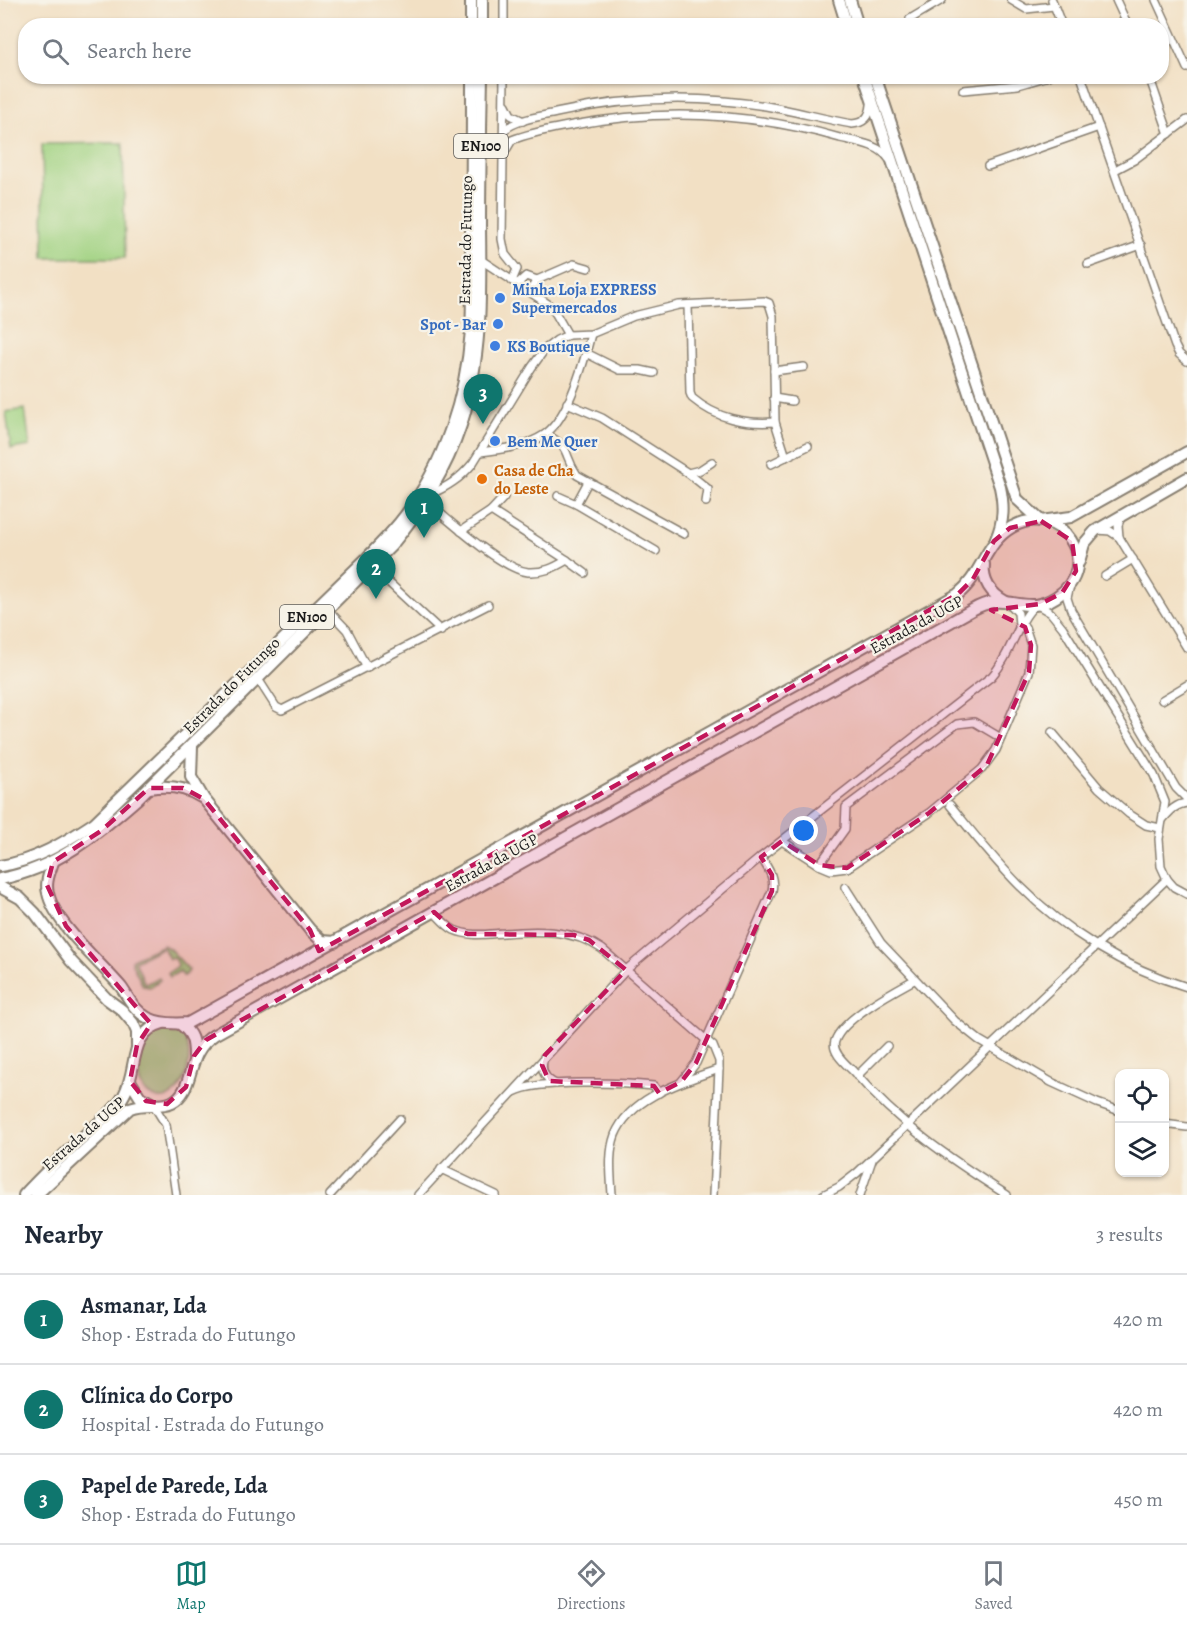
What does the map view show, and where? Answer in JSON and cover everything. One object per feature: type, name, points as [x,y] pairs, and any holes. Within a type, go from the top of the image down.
[{"type":"main road","points":[[471,0],[471,18]]},
{"type":"main road","points":[[482,0],[482,18]]},
{"type":"main road","points":[[842,2],[846,18]]},
{"type":"main road","points":[[842,2],[853,18]]},
{"type":"main road","name":"Estrada do Futungo","points":[[0,866],[26,860],[46,851],[69,840],[94,823],[367,558],[404,517],[415,500],[438,459],[449,433],[463,387],[468,357],[471,313],[472,84]]},
{"type":"main road","name":"Estrada do Futungo","points":[[0,879],[31,871],[74,850],[100,831],[149,788],[372,567],[428,498],[452,448],[470,397],[479,336],[482,84]]},
{"type":"main road","points":[[867,84],[1000,488],[1003,516],[994,541]]},
{"type":"main road","points":[[878,84],[1012,488],[1024,507],[1069,537],[1076,550],[1076,571]]},
{"type":"main road","name":"Estrada da UGP","points":[[180,1024],[196,1019],[958,594],[973,579],[994,541],[1016,525],[1071,517],[1187,452]]},
{"type":"main road","points":[[1070,585],[1084,544],[1095,531],[1187,478]]},
{"type":"main road","points":[[985,558],[983,567],[986,581],[998,597],[1009,603]]},
{"type":"main road","name":"Estrada da UGP","points":[[36,1195],[130,1108],[144,1104],[167,1104],[175,1101],[186,1087],[194,1056],[206,1040],[220,1031],[972,610],[990,603],[1024,606],[1036,604],[1053,599],[1070,585]]},
{"type":"main road","points":[[192,746],[191,777],[204,799],[310,930],[322,941],[335,942]]},
{"type":"main road","points":[[149,788],[161,786],[183,788],[204,799]]},
{"type":"main road","points":[[53,862],[47,885],[51,902],[66,926],[143,1016],[163,1023],[180,1024],[190,1033],[193,1039],[194,1056]]},
{"type":"main road","points":[[0,887],[20,898],[35,913],[71,961],[107,999],[119,1006],[133,1023],[137,1032],[137,1046],[130,1081],[140,1097],[153,1104]]},
{"type":"main road","points":[[35,913],[35,906],[39,901],[51,902]]},
{"type":"main road","points":[[308,957],[315,945],[310,930]]},
{"type":"main road","points":[[137,1046],[146,1031],[163,1023]]},
{"type":"main road","name":"Estrada da UGP","points":[[24,1195],[117,1106],[130,1081]]},
{"type":"street","points":[[504,0],[504,18]]},
{"type":"street","points":[[504,10],[509,0]]},
{"type":"street","points":[[912,18],[942,0]]},
{"type":"street","points":[[1011,0],[1026,9],[1053,3],[1059,18]]},
{"type":"street","points":[[1116,0],[1124,18]]},
{"type":"street","points":[[1156,0],[1164,18]]},
{"type":"street","points":[[1169,29],[1187,68]]},
{"type":"street","points":[[504,84],[502,239],[505,254],[517,269],[514,282]]},
{"type":"street","points":[[963,90],[1021,84]]},
{"type":"street","points":[[1084,84],[1175,346],[1179,354],[1187,361]]},
{"type":"street","points":[[1152,84],[1169,134]]},
{"type":"street","points":[[504,130],[511,124],[523,121],[606,105],[673,99],[764,106],[839,122],[860,124],[870,114],[872,106],[869,91]]},
{"type":"street","points":[[672,115],[680,108],[679,103],[673,99]]},
{"type":"street","points":[[699,114],[693,108],[696,101],[701,100]]},
{"type":"street","points":[[504,102],[512,115],[523,121]]},
{"type":"street","points":[[503,155],[512,140],[523,136],[600,120],[699,114],[756,119],[822,132],[875,148],[887,156],[895,169]]},
{"type":"street","points":[[1115,170],[1134,160],[1187,120]]},
{"type":"street","points":[[988,166],[1099,127]]},
{"type":"street","points":[[504,130],[523,136]]},
{"type":"street","points":[[1088,264],[1141,245]]},
{"type":"street","points":[[481,260],[548,304],[568,335]]},
{"type":"street","points":[[530,291],[537,280],[574,264],[588,268]]},
{"type":"street","points":[[514,282],[526,276],[537,280]]},
{"type":"street","points":[[567,560],[543,572],[526,572],[513,568],[461,531],[428,498],[463,476],[481,452],[532,367],[545,349],[557,340],[568,335],[591,334],[634,316],[688,305],[764,301],[769,303],[773,316],[775,422],[786,457]]},
{"type":"street","points":[[688,305],[692,398],[723,418],[751,423],[775,422]]},
{"type":"street","points":[[481,452],[513,447],[546,434],[555,424],[567,403],[591,334]]},
{"type":"street","points":[[586,353],[620,370],[640,370],[654,374]]},
{"type":"street","points":[[774,371],[804,367]]},
{"type":"street","points":[[774,398],[792,401]]},
{"type":"street","points":[[567,403],[602,418],[688,473],[708,489],[706,502]]},
{"type":"street","points":[[546,434],[565,446],[571,466],[577,475],[684,534]]},
{"type":"street","points":[[771,464],[808,446]]},
{"type":"street","points":[[688,473],[700,470],[712,462]]},
{"type":"street","points":[[576,504],[588,482]]},
{"type":"street","points":[[558,495],[656,550]]},
{"type":"street","points":[[461,531],[491,511],[504,497]]},
{"type":"street","points":[[491,511],[585,573]]},
{"type":"street","points":[[1119,537],[1119,519],[1126,513]]},
{"type":"street","points":[[1095,531],[1110,531],[1119,537],[1187,648]]},
{"type":"street","points":[[1105,576],[1132,559]]},
{"type":"street","points":[[372,567],[441,631]]},
{"type":"street","points":[[1070,585],[1067,598],[1071,610],[1176,788],[1187,801],[1171,809],[1162,819]]},
{"type":"street","points":[[1009,603],[1017,613],[1019,625]]},
{"type":"street","points":[[417,1195],[626,970],[761,857],[992,676],[1006,656],[1024,615],[1036,604],[1051,614],[1063,628],[1154,775],[1165,802],[1160,828],[1161,866],[1167,879],[1185,895]]},
{"type":"street","points":[[258,679],[276,707],[282,710],[441,631],[488,605]]},
{"type":"street","points":[[327,610],[347,630],[367,668]]},
{"type":"street","points":[[782,841],[819,865],[831,870],[848,868],[929,813],[987,765],[1029,672],[1031,638],[1025,627],[1019,625]]},
{"type":"street","points":[[1162,700],[1187,685]]},
{"type":"street","points":[[819,865],[845,830],[846,807],[957,724],[974,722],[1001,738]]},
{"type":"street","points":[[1052,732],[1099,788],[1129,814],[1146,825],[1160,828]]},
{"type":"street","points":[[950,805],[1024,890],[1056,917],[1098,946],[1135,966],[1187,987]]},
{"type":"street","points":[[681,1082],[696,1063],[772,891],[774,884],[772,875],[761,857]]},
{"type":"street","points":[[823,1195],[848,1181],[1167,879]]},
{"type":"street","points":[[845,886],[881,944],[955,1021],[989,1046],[1051,1082],[1115,1110]]},
{"type":"street","points":[[434,912],[453,929],[468,934],[539,931],[574,935],[590,940],[713,1046],[719,1069],[713,1195]]},
{"type":"street","points":[[914,980],[872,1004],[840,1033],[834,1042],[834,1049],[857,1076],[907,1126],[952,1161],[1007,1195]]},
{"type":"street","points":[[857,1076],[887,1046]]},
{"type":"street","points":[[545,1055],[542,1065],[543,1074],[549,1081],[559,1085]]},
{"type":"street","points":[[612,1195],[611,1158],[615,1137],[629,1114],[659,1093],[681,1082],[719,1069]]},
{"type":"street","points":[[509,1095],[527,1088],[617,1082],[654,1086],[659,1093]]},
{"type":"street","points":[[175,1101],[168,1113],[166,1125],[176,1195]]},
{"type":"street","points":[[153,1104],[166,1125]]},
{"type":"street","points":[[330,1195],[400,1119]]},
{"type":"street","points":[[1169,1125],[1187,1127]]},
{"type":"street","points":[[860,1195],[873,1157]]},
{"type":"street","points":[[441,1169],[496,1195]]},
{"type":"highlighted area","points":[[1041,521],[1072,541],[1076,571],[1062,593],[1040,604],[991,610],[1025,627],[1031,645],[1029,672],[987,765],[929,813],[847,868],[819,865],[782,841],[761,857],[772,875],[772,891],[696,1063],[681,1082],[659,1093],[654,1086],[549,1081],[542,1065],[545,1055],[626,970],[589,940],[574,935],[468,934],[453,929],[434,912],[206,1040],[194,1056],[186,1087],[167,1104],[146,1101],[130,1081],[137,1045],[151,1024],[66,926],[47,885],[53,862],[101,831],[149,788],[183,788],[204,799],[310,930],[319,951],[958,594],[973,579],[994,541],[1010,528]]},
{"type":"green space","points":[[123,143],[125,258],[44,258],[42,144]]},
{"type":"green space","points":[[25,409],[30,446],[11,449],[6,412]]},
{"type":"green space","points":[[163,945],[169,948],[189,970],[183,976],[180,971],[170,977],[168,973],[178,966],[173,957],[169,959],[163,947],[135,961],[145,984],[159,978],[160,980],[150,987],[143,986],[132,964],[132,959]]},
{"type":"green space","points":[[169,1026],[184,1037],[189,1054],[188,1065],[186,1075],[175,1093],[158,1098],[149,1095],[143,1088],[139,1079],[139,1058],[146,1039],[152,1032]]},
{"type":"place","name":"Minha Loja EXPRESS Supermercados","points":[[500,298]]},
{"type":"place","name":"Spot - Bar","points":[[498,324]]},
{"type":"place","name":"KS Boutique","points":[[495,346]]},
{"type":"place","name":"Papel de Parede, Lda","points":[[483,424]]},
{"type":"place","name":"Bem Me Quer","points":[[495,441]]},
{"type":"place","name":"Casa de Cha do Leste","points":[[482,479]]},
{"type":"place","name":"Asmanar, Lda","points":[[424,538]]},
{"type":"place","name":"Clínica do Corpo","points":[[376,599]]}]
